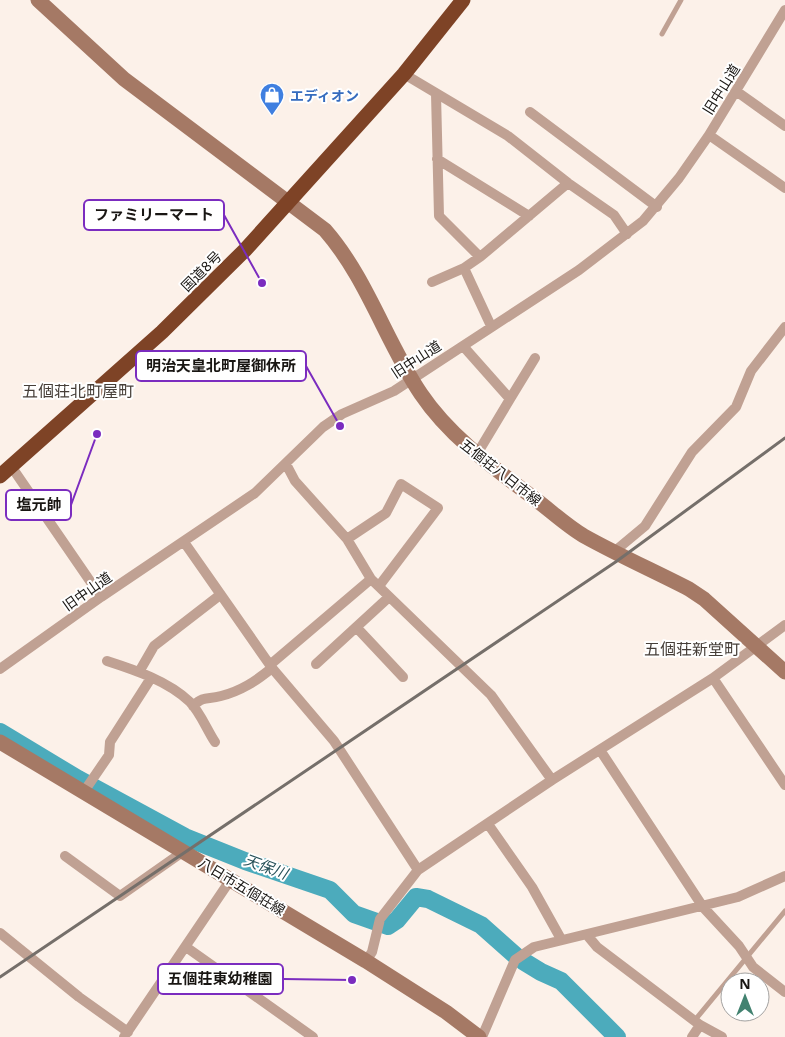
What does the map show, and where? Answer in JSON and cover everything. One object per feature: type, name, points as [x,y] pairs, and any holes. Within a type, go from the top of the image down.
[{"type":"highway","name":"国道8号","points":[[6,471],[162,332],[246,250],[404,74],[463,0]]},
{"type":"main road","name":"五個荘八日市線","points":[[38,0],[124,79],[289,201],[325,230],[340,247],[356,272],[393,349],[411,378],[440,418],[477,454],[582,535],[689,589],[704,599],[785,672]]},
{"type":"main road","name":"八日市五個荘線","points":[[0,742],[366,961],[446,1012],[480,1037]]},
{"type":"street","name":"旧中山道","points":[[0,669],[101,597],[256,493],[310,438],[342,414],[394,391],[411,378],[579,270],[627,234],[657,207],[709,135],[785,10]]},
{"type":"street","points":[[404,74],[508,136],[568,184],[614,216],[627,234]]},
{"type":"street","points":[[736,91],[785,126]]},
{"type":"street","points":[[436,94],[438,216],[480,256]]},
{"type":"street","points":[[530,112],[657,207]]},
{"type":"street","points":[[709,135],[785,188]]},
{"type":"street","points":[[437,159],[529,216]]},
{"type":"street","points":[[432,282],[464,268],[568,184]]},
{"type":"street","points":[[464,268],[491,326]]},
{"type":"street","points":[[615,551],[645,526],[692,452],[736,406],[751,371],[785,327]]},
{"type":"street","points":[[462,346],[510,398]]},
{"type":"street","points":[[477,454],[535,358]]},
{"type":"street","points":[[286,464],[295,481],[347,540],[375,582],[456,658],[491,695],[552,780]]},
{"type":"street","points":[[6,471],[101,597]]},
{"type":"street","points":[[193,706],[202,698],[220,697],[251,685],[375,582],[438,508],[401,484],[386,513],[347,540]]},
{"type":"street","points":[[184,542],[272,666],[334,741],[418,870]]},
{"type":"street","points":[[139,672],[154,646],[220,595]]},
{"type":"street","points":[[316,664],[389,597]]},
{"type":"street","points":[[366,961],[372,952],[380,919],[418,870],[552,780],[712,678],[757,648],[785,626]]},
{"type":"street","points":[[356,628],[403,677]]},
{"type":"street","points":[[107,661],[139,672],[164,684],[193,706],[215,742]]},
{"type":"street","points":[[83,792],[109,755],[110,742],[151,678]]},
{"type":"street","points":[[712,678],[785,785]]},
{"type":"street","points":[[600,750],[703,907],[739,946],[753,967],[785,992]]},
{"type":"street","points":[[488,824],[532,887],[561,939]]},
{"type":"street","points":[[65,856],[120,896],[184,851]]},
{"type":"street","points":[[480,1037],[515,960],[534,947],[561,939],[587,935],[703,907],[738,897],[785,876]]},
{"type":"street","points":[[0,934],[126,1035],[231,879]]},
{"type":"street","points":[[587,935],[597,947],[698,1022],[722,1037]]},
{"type":"street","points":[[186,947],[314,1037]]},
{"type":"street","points":[[692,1037],[698,1022]]},
{"type":"lane","points":[[662,34],[681,0]]},
{"type":"lane","points":[[698,1022],[785,911]]},
{"type":"waterway","name":"天保川","points":[[0,732],[78,779],[185,837],[245,861],[330,890],[354,914],[388,926],[397,920],[416,897],[428,899],[481,925],[517,957]]},
{"type":"waterway","name":"天保川","points":[[523,961],[561,981],[617,1037]]},
{"type":"railway","points":[[0,977],[617,561],[785,438]]},
{"type":"place","name":"エディオン","points":[[272,116]]},
{"type":"place","name":"ファミリーマート","points":[[262,283]]},
{"type":"place","name":"明治天皇北町屋御休所","points":[[340,426]]},
{"type":"place","name":"塩元帥","points":[[97,434]]},
{"type":"place","name":"五個荘東幼稚園","points":[[352,980]]},
{"type":"district","name":"五個荘北町屋町","points":[[78,391]]},
{"type":"district","name":"五個荘新堂町","points":[[692,649]]}]
